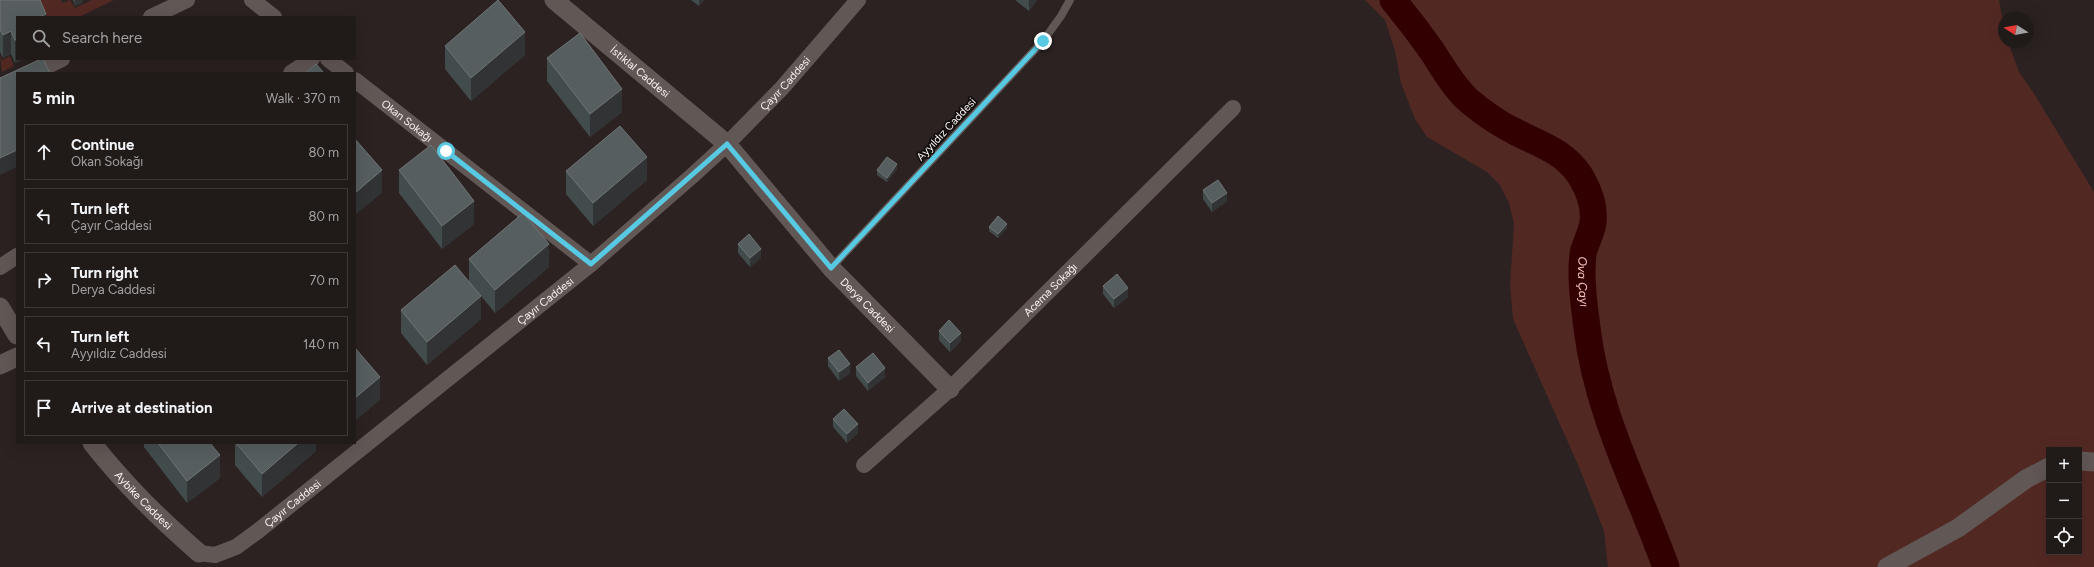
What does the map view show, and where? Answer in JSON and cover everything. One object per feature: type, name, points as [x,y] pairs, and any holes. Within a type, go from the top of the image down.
[{"type":"street","points":[[153,16],[187,0]]},
{"type":"street","points":[[252,0],[273,16]]},
{"type":"street","name":"İstiklal Caddesi","points":[[554,0],[727,144]]},
{"type":"street","name":"Çayır Caddesi","points":[[199,552],[215,555],[236,547],[258,531],[591,264],[727,144],[782,88],[858,0]]},
{"type":"street","points":[[34,72],[60,60]]},
{"type":"street","points":[[292,72],[310,60]]},
{"type":"street","points":[[329,60],[345,72]]},
{"type":"street","name":"Okan Sokağı","points":[[356,81],[591,264]]},
{"type":"street","name":"Acema Sokağı","points":[[864,465],[950,389],[1233,108]]},
{"type":"street","name":"Derya Caddesi","points":[[727,144],[831,268],[950,389]]},
{"type":"street","points":[[0,267],[16,257]]},
{"type":"street","points":[[0,307],[16,333]]},
{"type":"street","points":[[0,365],[16,357]]},
{"type":"street","name":"Aybike Caddesi","points":[[93,444],[116,474],[152,512],[199,552]]},
{"type":"street","points":[[2082,461],[2094,462]]},
{"type":"street","points":[[1887,567],[1958,528],[2026,479],[2046,469]]},
{"type":"lane","name":"Ayyıldız Caddesi","points":[[831,268],[1043,41],[1062,16],[1070,0]]},
{"type":"shaded area","points":[[24,0],[61,0],[63,3],[70,0],[75,8],[92,0],[114,0],[81,16],[39,16]]},
{"type":"shaded area","points":[[1365,0],[1999,0],[2001,12],[1998,12],[1998,48],[2010,48],[2019,72],[2033,92],[2094,192],[2094,567],[1608,567],[1604,531],[1579,467],[1513,319],[1510,285],[1514,224],[1509,203],[1500,185],[1487,172],[1427,137],[1415,119],[1401,83],[1395,51],[1385,20]]},
{"type":"shaded area","points":[[0,55],[2,60],[10,56],[14,66],[2,72]]},
{"type":"building","points":[[0,0],[40,0],[46,14],[41,16],[16,16],[16,40],[11,31],[3,35],[0,29]]},
{"type":"building","points":[[498,0],[525,32],[471,78],[445,46]]},
{"type":"building","points":[[580,33],[622,89],[590,114],[547,58]]},
{"type":"building","points":[[39,60],[44,60],[50,72],[16,72],[16,150],[0,158],[0,78]]},
{"type":"building","points":[[316,64],[323,72],[307,72]]},
{"type":"building","points":[[620,126],[647,157],[593,203],[566,171]]},
{"type":"building","points":[[356,140],[382,170],[356,192]]},
{"type":"building","points":[[431,145],[474,201],[442,226],[399,170]]},
{"type":"building","points":[[887,157],[897,164],[887,178],[877,170]]},
{"type":"building","points":[[1218,180],[1227,193],[1212,203],[1203,190]]},
{"type":"building","points":[[523,213],[549,244],[495,290],[469,259]]},
{"type":"building","points":[[998,216],[1007,224],[998,234],[989,227]]},
{"type":"building","points":[[749,234],[761,249],[750,258],[738,244]]},
{"type":"building","points":[[455,265],[481,296],[427,342],[401,310]]},
{"type":"building","points":[[1117,274],[1128,288],[1114,299],[1103,286]]},
{"type":"building","points":[[949,320],[961,333],[950,343],[939,331]]},
{"type":"building","points":[[356,349],[380,377],[356,397]]},
{"type":"building","points":[[839,350],[850,364],[839,372],[828,358]]},
{"type":"building","points":[[873,353],[885,368],[868,383],[856,367]]},
{"type":"building","points":[[844,409],[858,424],[847,434],[833,419]]},
{"type":"building","points":[[159,444],[211,444],[220,455],[187,481]]},
{"type":"building","points":[[237,444],[297,444],[262,474]]},
{"type":"waterway","name":"Ova Çayı","points":[[1393,0],[1453,83],[1468,100],[1500,123],[1559,154],[1574,168],[1586,187],[1592,204],[1593,222],[1583,254],[1582,281],[1592,359],[1599,390],[1619,449],[1666,567]]},
{"type":"route","points":[[446,151],[591,264],[727,144],[831,268],[1043,41]]}]
